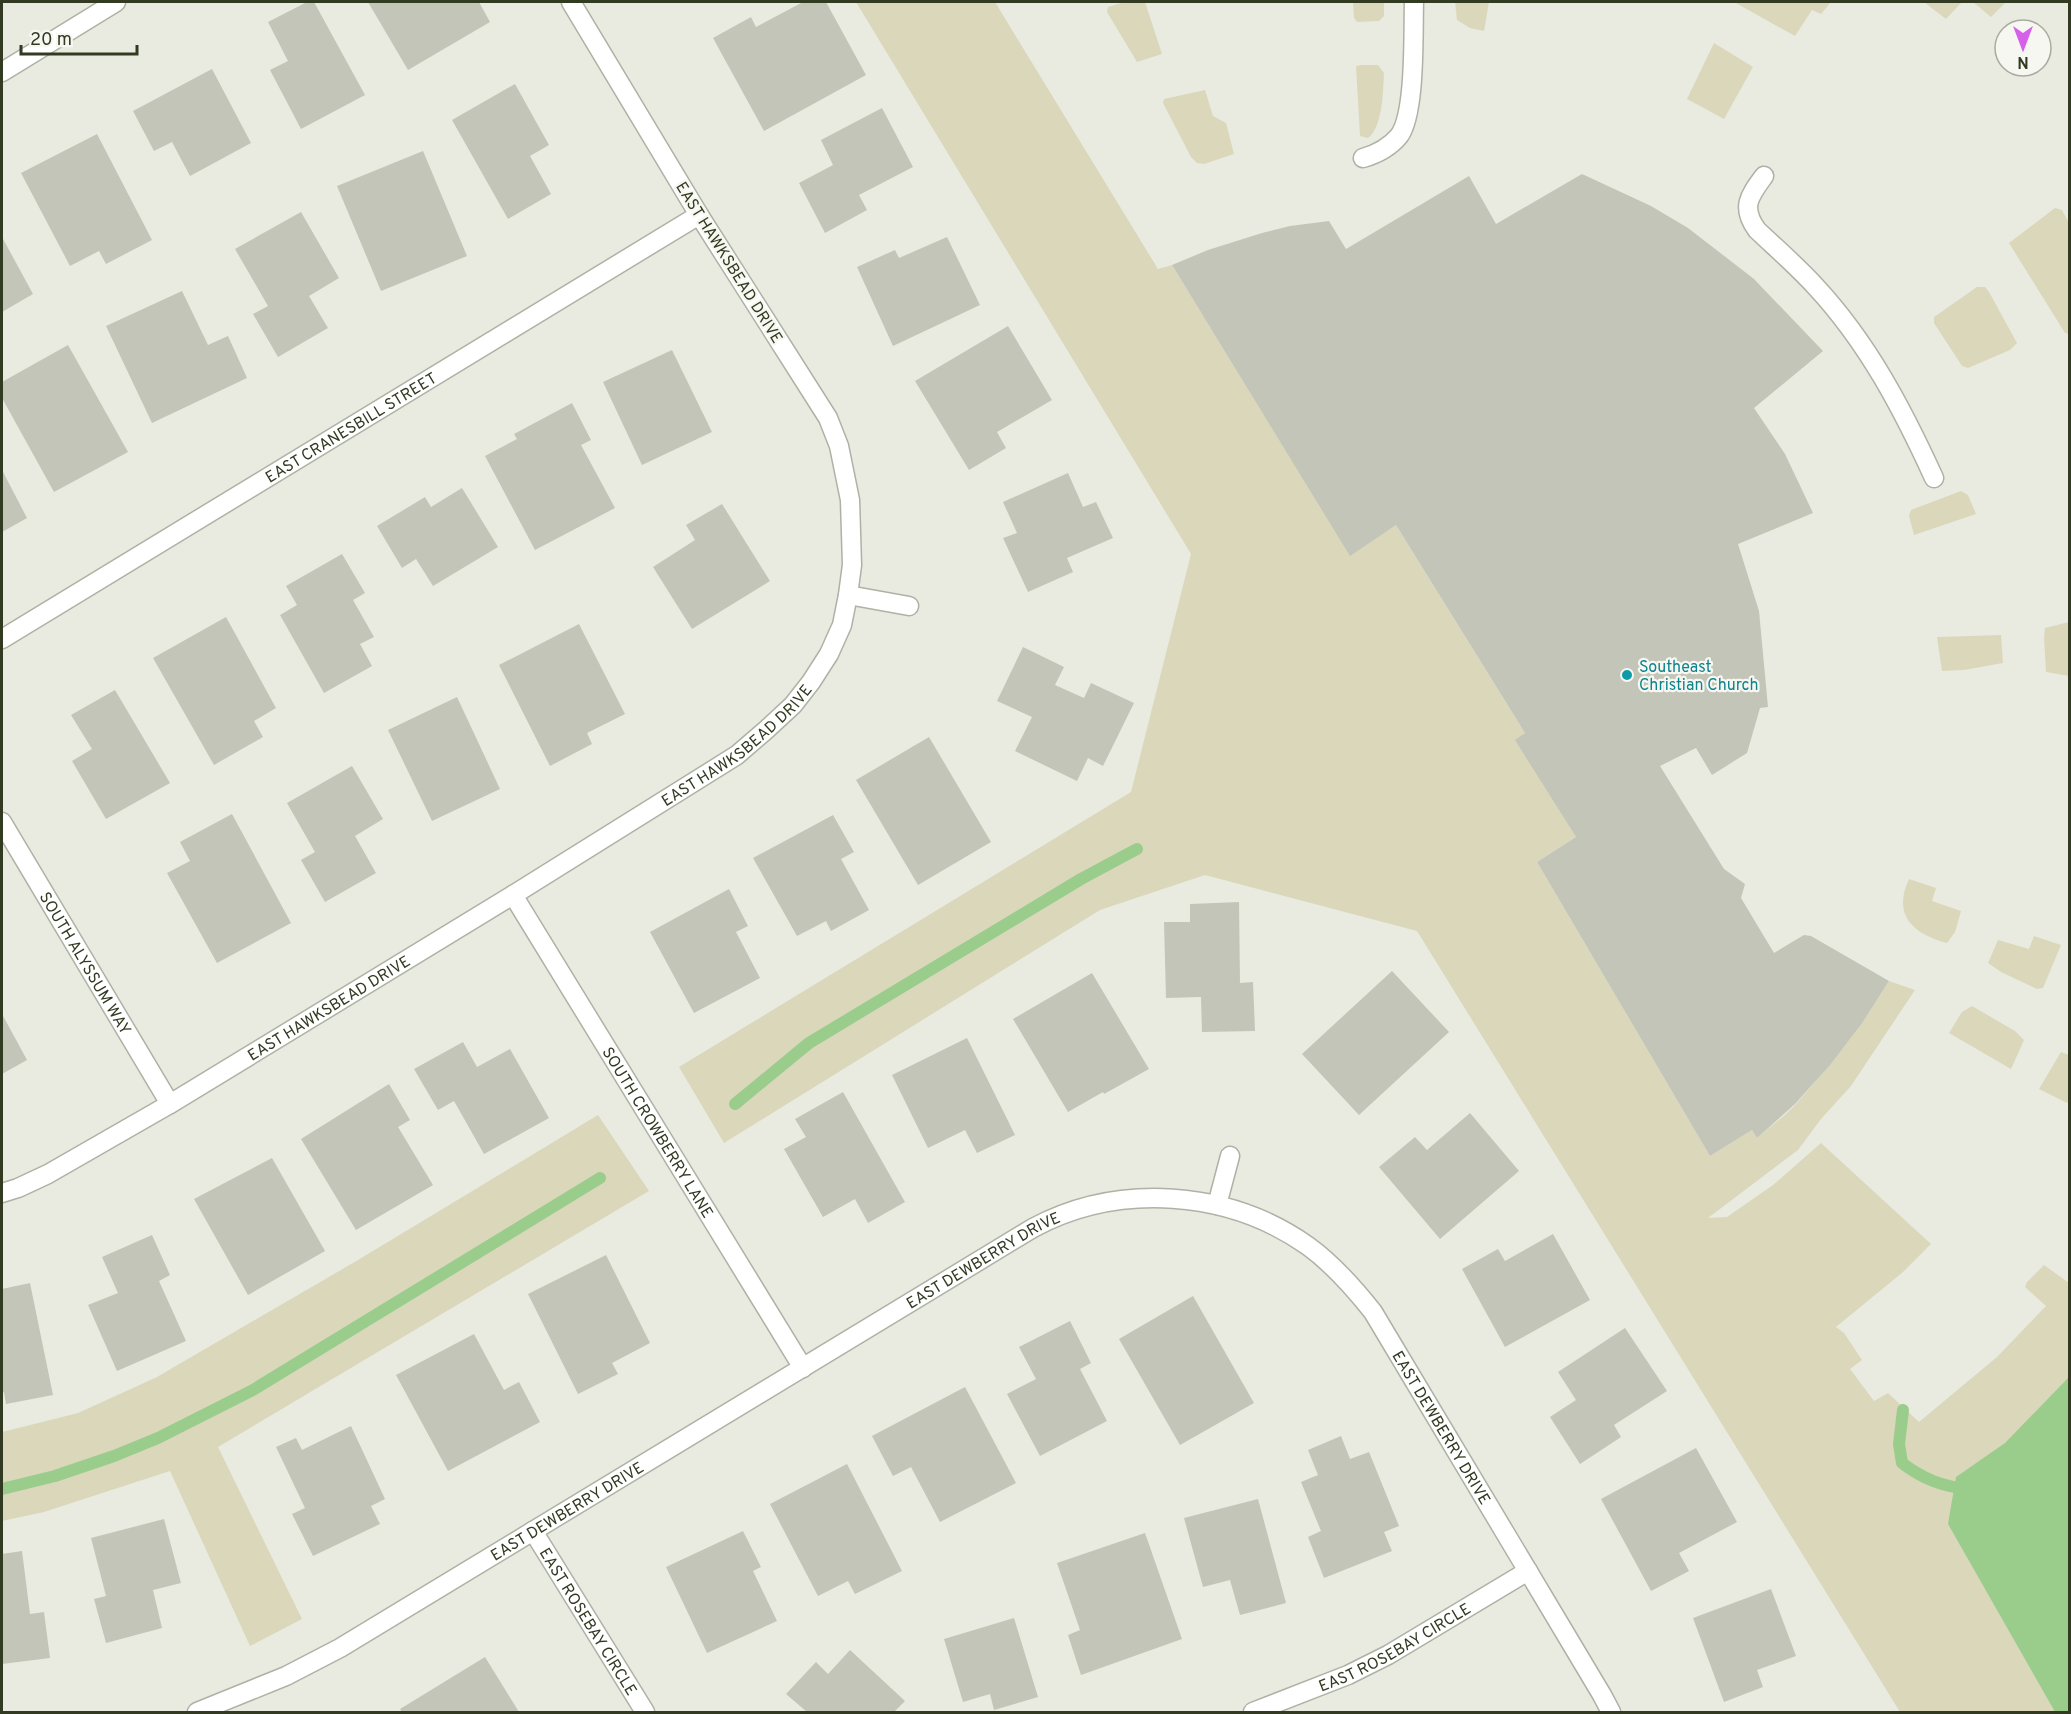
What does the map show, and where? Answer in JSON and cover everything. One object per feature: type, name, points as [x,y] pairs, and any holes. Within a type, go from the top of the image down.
[{"type":"street","points":[[2,72],[116,2]]},
{"type":"street","name":"EAST HAWKSBEAD DRIVE","points":[[2,1193],[18,1188],[57,1169],[170,1104],[513,895],[737,755],[793,705],[829,654],[842,625],[848,595],[852,565],[852,533],[850,500],[839,446],[828,418],[699,215],[571,2]]},
{"type":"street","points":[[1363,158],[1377,154],[1389,145],[1400,135],[1406,122],[1410,102],[1414,2]]},
{"type":"street","points":[[1764,176],[1750,195],[1749,219],[1757,230],[1816,287],[1861,343],[1911,428],[1934,478]]},
{"type":"street","name":"EAST CRANESBILL STREET","points":[[2,639],[699,215]]},
{"type":"street","points":[[848,595],[909,606]]},
{"type":"street","name":"SOUTH ALYSSUM WAY","points":[[2,822],[170,1104]]},
{"type":"street","name":"SOUTH CROWBERRY LANE","points":[[513,895],[803,1368]]},
{"type":"street","points":[[1217,1205],[1230,1156]]},
{"type":"street","name":"EAST DEWBERRY DRIVE","points":[[197,1713],[286,1676],[323,1657],[1008,1242],[1047,1221],[1087,1206],[1135,1199],[1169,1199],[1217,1205],[1263,1221],[1308,1246],[1360,1295],[1373,1312],[1528,1570],[1611,1713]]},
{"type":"street","name":"EAST ROSEBAY CIRCLE","points":[[533,1531],[645,1713]]},
{"type":"street","name":"EAST ROSEBAY CIRCLE","points":[[1253,1713],[1348,1675],[1418,1637],[1528,1570]]},
{"type":"shaded area","points":[[856,2],[995,2],[1158,269],[1172,265],[1350,555],[1396,525],[1525,733],[1516,740],[1576,837],[1537,862],[1710,1156],[1752,1130],[1757,1138],[1792,1108],[1845,1044],[1889,981],[1915,990],[1851,1086],[1821,1119],[1798,1150],[1708,1218],[1727,1217],[1773,1185],[1821,1143],[1931,1244],[1903,1272],[1836,1327],[1844,1333],[1862,1360],[1850,1369],[1874,1401],[1888,1393],[1919,1422],[1997,1357],[2046,1306],[2025,1287],[2044,1265],[2069,1283],[2069,1712],[1900,1712],[1417,931],[1205,875],[1100,910],[724,1143],[679,1067],[1131,792],[1191,554]]},
{"type":"shaded area","points":[[1125,2],[1145,2],[1162,54],[1137,62],[1107,12],[1108,7]]},
{"type":"shaded area","points":[[1353,2],[1384,2],[1384,16],[1379,21],[1357,22],[1354,18]]},
{"type":"shaded area","points":[[1455,2],[1489,2],[1484,31],[1470,28],[1457,20]]},
{"type":"shaded area","points":[[1734,2],[1831,2],[1821,14],[1812,10],[1795,36]]},
{"type":"shaded area","points":[[1924,2],[1962,2],[1946,19]]},
{"type":"shaded area","points":[[1973,2],[2006,2],[1991,17]]},
{"type":"shaded area","points":[[1714,43],[1753,67],[1724,119],[1687,99]]},
{"type":"shaded area","points":[[1378,65],[1384,73],[1377,126],[1368,138],[1360,136],[1356,66]]},
{"type":"shaded area","points":[[1205,90],[1213,116],[1226,123],[1234,154],[1204,164],[1197,163],[1191,157],[1163,103],[1164,99]]},
{"type":"shaded area","points":[[2055,208],[2062,210],[2069,223],[2069,334],[2065,333],[2009,243]]},
{"type":"shaded area","points":[[1977,287],[1985,287],[1989,292],[2017,343],[2010,350],[1968,368],[1962,366],[1934,323],[1934,317]]},
{"type":"shaded area","points":[[1961,491],[1968,495],[1976,514],[1914,535],[1909,516],[1911,510]]},
{"type":"shaded area","points":[[2069,622],[2069,676],[2046,672],[2045,628]]},
{"type":"shaded area","points":[[2001,635],[2003,663],[1964,670],[1942,671],[1937,637]]},
{"type":"shaded area","points":[[1909,879],[1936,888],[1932,901],[1961,911],[1955,932],[1947,943],[1924,934],[1909,921],[1903,903]]},
{"type":"shaded area","points":[[2034,936],[2061,945],[2043,988],[2037,989],[2001,972],[1988,963],[1998,940],[2029,949]]},
{"type":"shaded area","points":[[1972,1006],[2015,1031],[2024,1040],[2011,1069],[1949,1033],[1962,1012]]},
{"type":"shaded area","points":[[2061,1052],[2069,1055],[2070,1099],[2067,1103],[2039,1089]]},
{"type":"shaded area","points":[[598,1115],[649,1191],[218,1447],[302,1619],[250,1646],[170,1471],[44,1512],[2,1521],[2,1432],[78,1413],[157,1377],[358,1260]]},
{"type":"shaded area","points":[[2069,1377],[2070,1712],[2055,1712],[1948,1524],[1956,1477],[2005,1443]]},
{"type":"building","points":[[307,2],[314,2],[365,95],[301,129],[270,70],[288,61],[268,22]]},
{"type":"building","points":[[368,2],[479,2],[490,22],[408,70]]},
{"type":"building","points":[[803,2],[826,2],[866,75],[764,131],[713,38],[751,17],[756,27]]},
{"type":"building","points":[[212,69],[251,143],[190,176],[172,142],[154,151],[133,111]]},
{"type":"building","points":[[515,84],[549,145],[530,156],[551,194],[508,219],[452,120]]},
{"type":"building","points":[[882,108],[913,167],[859,195],[867,210],[825,233],[799,183],[833,165],[821,140]]},
{"type":"building","points":[[97,134],[152,240],[106,264],[99,251],[70,266],[21,173]]},
{"type":"building","points":[[423,151],[467,256],[381,291],[337,186]]},
{"type":"building","name":"Southeast Christian Church","points":[[1582,174],[1651,206],[1688,228],[1754,279],[1823,351],[1754,408],[1785,454],[1813,513],[1738,544],[1759,611],[1768,707],[1760,708],[1747,753],[1712,775],[1696,748],[1660,766],[1724,869],[1745,884],[1741,898],[1774,953],[1804,935],[1811,936],[1889,981],[1862,1023],[1830,1065],[1795,1104],[1757,1138],[1752,1130],[1710,1156],[1537,862],[1576,837],[1515,740],[1525,733],[1396,525],[1350,556],[1172,265],[1208,250],[1262,233],[1290,226],[1329,221],[1346,249],[1469,176],[1496,224]]},
{"type":"building","points":[[301,212],[339,278],[309,296],[328,328],[278,357],[253,314],[268,306],[235,249]]},
{"type":"building","points":[[2,237],[33,294],[2,312]]},
{"type":"building","points":[[947,237],[980,305],[893,346],[857,267],[895,250],[899,258]]},
{"type":"building","points":[[182,291],[208,345],[228,336],[247,378],[152,423],[106,326]]},
{"type":"building","points":[[1008,326],[1052,400],[997,432],[1006,448],[969,470],[915,381]]},
{"type":"building","points":[[68,345],[128,452],[54,492],[2,398],[2,382]]},
{"type":"building","points":[[672,350],[712,432],[642,465],[603,382]]},
{"type":"building","points":[[572,403],[591,440],[581,445],[615,508],[535,550],[485,456],[517,439],[514,434]]},
{"type":"building","points":[[2,470],[27,518],[2,532]]},
{"type":"building","points":[[1068,473],[1083,507],[1096,502],[1113,538],[1067,558],[1073,572],[1028,592],[1003,538],[1017,533],[1003,502]]},
{"type":"building","points":[[462,488],[498,547],[433,586],[416,559],[402,568],[377,526],[425,497],[431,507]]},
{"type":"building","points":[[722,504],[770,581],[692,629],[653,567],[695,540],[686,525]]},
{"type":"building","points":[[342,554],[365,593],[353,600],[374,637],[360,644],[372,666],[324,693],[280,615],[297,605],[286,586]]},
{"type":"building","points":[[226,617],[276,708],[254,721],[263,737],[214,765],[153,658]]},
{"type":"building","points":[[579,624],[625,714],[587,733],[592,744],[550,766],[499,665]]},
{"type":"building","points":[[1023,647],[1064,667],[1055,685],[1084,698],[1091,683],[1134,703],[1103,766],[1088,758],[1077,781],[1015,751],[1032,717],[997,701]]},
{"type":"building","points":[[115,690],[170,783],[106,819],[72,761],[92,749],[71,715]]},
{"type":"building","points":[[457,697],[500,789],[432,821],[388,730]]},
{"type":"building","points":[[929,737],[991,842],[918,885],[856,780]]},
{"type":"building","points":[[352,766],[383,819],[355,836],[376,873],[325,902],[301,860],[315,852],[287,803]]},
{"type":"building","points":[[232,814],[291,923],[217,963],[167,873],[190,861],[180,842]]},
{"type":"building","points":[[833,815],[854,852],[841,859],[869,910],[831,931],[826,921],[797,936],[753,858]]},
{"type":"building","points":[[729,889],[748,926],[736,932],[760,978],[694,1013],[650,932]]},
{"type":"building","points":[[1239,902],[1240,983],[1253,982],[1255,1031],[1202,1032],[1201,997],[1166,998],[1164,922],[1190,922],[1190,904]]},
{"type":"building","points":[[1392,971],[1449,1032],[1359,1115],[1302,1054]]},
{"type":"building","points":[[1092,973],[1149,1069],[1068,1112],[1013,1019]]},
{"type":"building","points":[[2,1014],[27,1060],[2,1074]]},
{"type":"building","points":[[967,1038],[1015,1135],[977,1153],[965,1130],[928,1148],[892,1075]]},
{"type":"building","points":[[463,1042],[477,1067],[510,1049],[549,1118],[484,1154],[454,1101],[438,1110],[414,1069]]},
{"type":"building","points":[[389,1084],[410,1120],[398,1127],[433,1185],[356,1230],[301,1139]]},
{"type":"building","points":[[843,1092],[905,1202],[868,1223],[855,1199],[823,1217],[784,1149],[806,1137],[795,1119]]},
{"type":"building","points":[[1470,1113],[1519,1171],[1440,1239],[1379,1167],[1415,1137],[1427,1150]]},
{"type":"building","points":[[272,1158],[325,1251],[248,1295],[194,1199]]},
{"type":"building","points":[[1553,1234],[1590,1300],[1505,1347],[1462,1269],[1498,1249],[1505,1261]]},
{"type":"building","points":[[152,1235],[170,1275],[159,1281],[186,1341],[117,1371],[88,1305],[118,1293],[102,1257]]},
{"type":"building","points":[[606,1255],[650,1343],[612,1363],[618,1374],[578,1394],[528,1294]]},
{"type":"building","points":[[30,1283],[53,1395],[6,1404],[4,1392],[2,1393],[2,1289]]},
{"type":"building","points":[[1193,1296],[1254,1403],[1180,1445],[1119,1339]]},
{"type":"building","points":[[1070,1321],[1091,1363],[1080,1369],[1107,1421],[1040,1456],[1007,1394],[1036,1379],[1019,1347]]},
{"type":"building","points":[[1625,1328],[1667,1391],[1614,1425],[1621,1437],[1580,1464],[1550,1417],[1576,1400],[1558,1372]]},
{"type":"building","points":[[474,1334],[504,1390],[519,1382],[540,1422],[448,1471],[396,1375]]},
{"type":"building","points":[[965,1387],[1016,1483],[940,1522],[911,1467],[893,1476],[872,1436]]},
{"type":"building","points":[[351,1426],[385,1499],[371,1506],[380,1524],[313,1556],[292,1514],[305,1508],[276,1447],[296,1438],[302,1450]]},
{"type":"building","points":[[1341,1436],[1350,1459],[1369,1452],[1399,1526],[1384,1532],[1392,1551],[1324,1578],[1308,1537],[1321,1531],[1301,1482],[1318,1475],[1308,1450]]},
{"type":"building","points":[[1696,1448],[1737,1522],[1679,1553],[1689,1571],[1651,1591],[1601,1499]]},
{"type":"building","points":[[847,1464],[902,1571],[855,1594],[848,1581],[818,1596],[770,1504]]},
{"type":"building","points":[[1258,1499],[1286,1603],[1240,1615],[1230,1580],[1203,1587],[1184,1518]]},
{"type":"building","points":[[164,1519],[181,1583],[153,1590],[162,1628],[106,1643],[94,1599],[106,1596],[91,1538]]},
{"type":"building","points":[[743,1531],[761,1567],[753,1571],[777,1621],[707,1653],[666,1567]]},
{"type":"building","points":[[1145,1533],[1182,1639],[1081,1675],[1068,1635],[1080,1630],[1057,1563]]},
{"type":"building","points":[[22,1551],[30,1614],[44,1612],[50,1658],[2,1664],[2,1554]]},
{"type":"building","points":[[1771,1589],[1796,1656],[1757,1670],[1763,1687],[1724,1702],[1693,1618]]},
{"type":"building","points":[[1014,1618],[1038,1697],[994,1710],[990,1694],[963,1702],[944,1639]]},
{"type":"building","points":[[850,1650],[905,1701],[894,1712],[807,1712],[786,1694],[816,1662],[828,1674]]},
{"type":"building","points":[[485,1657],[519,1712],[402,1712],[400,1709]]},
{"type":"waterway","points":[[735,1104],[809,1043],[1081,879],[1137,849]]},
{"type":"waterway","points":[[2,1489],[55,1476],[114,1456],[158,1438],[253,1390],[600,1178]]},
{"type":"waterway","points":[[1903,1410],[1899,1444],[1902,1463],[1934,1481],[1970,1489]]},
{"type":"place","name":"Southeast Christian Church","points":[[1627,675]]}]
